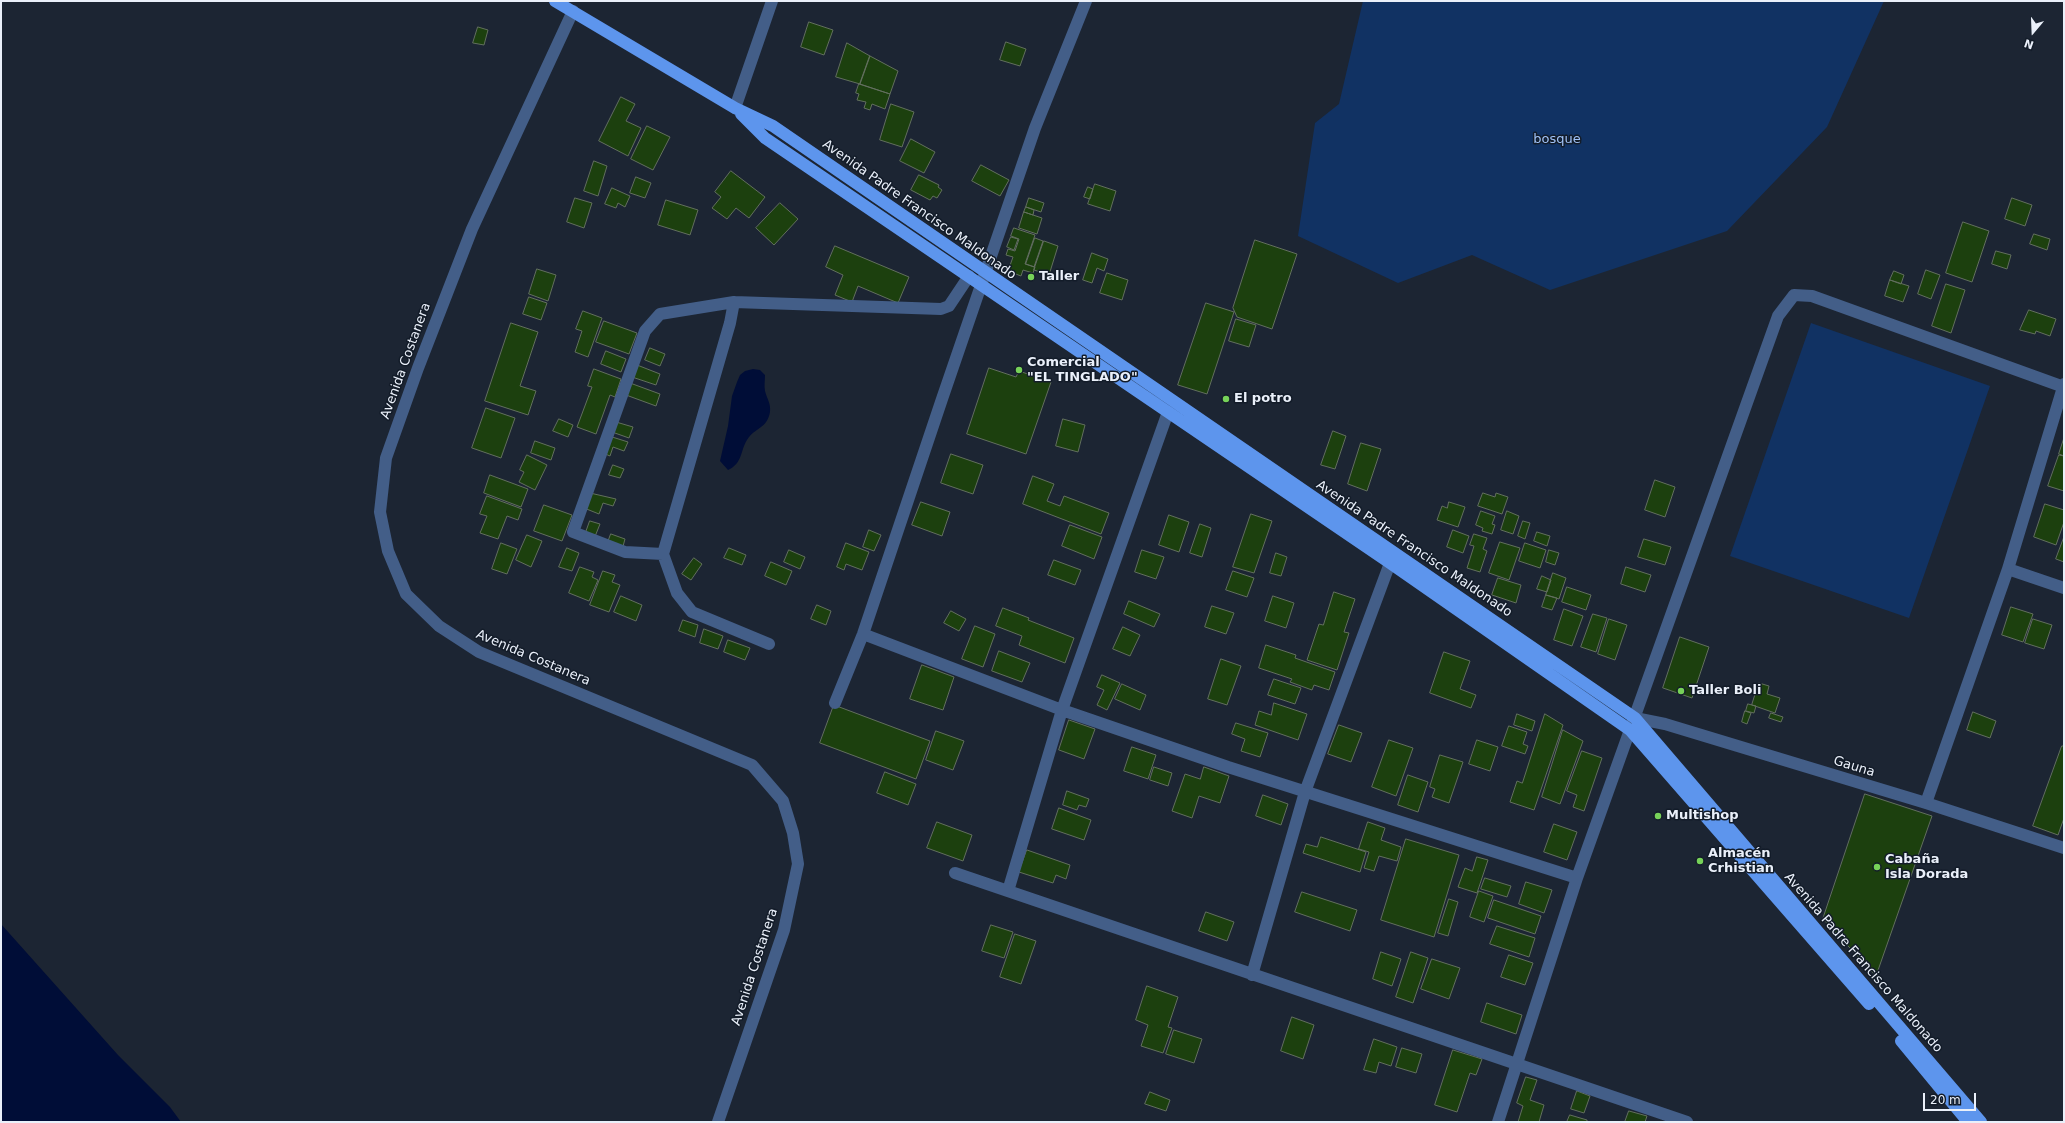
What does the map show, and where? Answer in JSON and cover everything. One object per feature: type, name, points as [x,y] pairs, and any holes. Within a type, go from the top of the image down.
[{"type":"main road","name":"Avenida Padre Francisco Maldonado","points":[[555,1],[735,108],[773,126],[1168,412],[1390,563],[1630,730],[1889,1027],[1968,1122]]},
{"type":"main road","name":"Avenida Padre Francisco Maldonado","points":[[735,108],[765,138],[969,276],[984,279],[1635,718],[1981,1122]]},
{"type":"street","points":[[735,108],[772,1]]},
{"type":"street","points":[[835,703],[863,634],[1035,128],[1086,1]]},
{"type":"street","name":"Avenida Costanera","points":[[573,11],[472,229],[423,353],[386,458],[380,512],[388,552],[406,594],[439,626],[479,652],[752,765],[783,801],[793,833],[798,864],[784,930],[718,1122]]},
{"type":"street","points":[[663,554],[625,552],[574,532],[645,331],[660,314],[734,302],[941,309],[949,306],[969,276]]},
{"type":"street","points":[[1498,1122],[1577,878],[1778,316],[1794,295],[1812,296],[2064,386],[2008,569],[1926,803]]},
{"type":"street","points":[[734,302],[730,323],[663,554],[677,593],[692,612],[769,644]]},
{"type":"street","points":[[1008,892],[1062,710],[1168,412]]},
{"type":"street","points":[[1252,975],[1305,792],[1390,563]]},
{"type":"street","points":[[2008,569],[2064,588]]},
{"type":"street","points":[[863,634],[1062,710],[1305,792],[1577,878]]},
{"type":"street","name":"Gauna","points":[[1635,718],[1665,724],[1926,803],[2064,848]]},
{"type":"street","points":[[955,873],[1687,1122]]},
{"type":"green space","name":"bosque","points":[[1363,1],[1884,1],[1827,127],[1727,231],[1550,290],[1472,255],[1398,283],[1298,236],[1315,123],[1339,104]]},
{"type":"green space","points":[[1811,323],[1990,386],[1909,618],[1730,556]]},
{"type":"shaded area","points":[[753,369],[760,370],[765,375],[765,389],[770,412],[764,425],[747,440],[739,460],[728,470],[720,461],[728,426],[732,396],[740,375],[745,371]]},
{"type":"shaded area","points":[[1,924],[118,1055],[170,1107],[181,1122],[1,1122]]},
{"type":"building","points":[[809,22],[833,30],[824,55],[801,47]]},
{"type":"building","points":[[478,27],[488,30],[484,45],[473,43]]},
{"type":"building","points":[[1006,42],[1026,49],[1020,66],[1000,60]]},
{"type":"building","points":[[847,43],[870,56],[860,84],[836,77]]},
{"type":"building","points":[[870,56],[898,71],[890,94],[860,84]]},
{"type":"building","points":[[859,84],[890,94],[885,109],[872,104],[870,110],[864,108],[866,102],[857,100],[859,94],[856,93]]},
{"type":"building","points":[[621,97],[635,104],[626,121],[641,128],[628,156],[599,141]]},
{"type":"building","points":[[891,104],[914,112],[902,147],[880,140]]},
{"type":"building","points":[[647,126],[670,137],[653,170],[631,159]]},
{"type":"building","points":[[911,139],[935,152],[924,173],[900,161]]},
{"type":"building","points":[[594,161],[607,166],[598,196],[584,191]]},
{"type":"building","points":[[981,165],[1009,180],[1000,196],[972,181]]},
{"type":"building","points":[[731,171],[765,197],[749,218],[736,208],[727,219],[712,208],[721,197],[715,192]]},
{"type":"building","points":[[919,175],[939,185],[938,187],[942,190],[937,198],[933,196],[930,200],[911,190]]},
{"type":"building","points":[[636,177],[651,183],[645,198],[630,193]]},
{"type":"building","points":[[1095,184],[1116,191],[1110,211],[1088,204]]},
{"type":"building","points":[[1088,187],[1093,189],[1090,199],[1084,197]]},
{"type":"building","points":[[612,188],[630,196],[625,207],[618,203],[616,208],[605,204]]},
{"type":"building","points":[[575,198],[592,203],[584,228],[567,222]]},
{"type":"building","points":[[1029,198],[1044,203],[1041,212],[1026,207]]},
{"type":"building","points":[[2012,198],[2032,205],[2025,226],[2005,219]]},
{"type":"building","points":[[666,200],[698,210],[690,235],[658,225]]},
{"type":"building","points":[[780,203],[798,219],[774,245],[756,228]]},
{"type":"building","points":[[1026,207],[1034,210],[1033,215],[1024,212]]},
{"type":"building","points":[[1024,212],[1042,218],[1037,234],[1019,228]]},
{"type":"building","points":[[1963,222],[1989,231],[1972,282],[1946,273]]},
{"type":"building","points":[[1014,228],[1035,235],[1025,264],[1035,267],[1033,273],[1023,270],[1021,276],[1008,271],[1013,257],[1006,255],[1008,249],[1015,251],[1019,239],[1011,236]]},
{"type":"building","points":[[2034,234],[2050,239],[2047,250],[2030,244]]},
{"type":"building","points":[[1011,237],[1018,239],[1014,250],[1007,247]]},
{"type":"building","points":[[1035,238],[1043,241],[1034,267],[1026,264]]},
{"type":"building","points":[[1255,240],[1297,254],[1272,329],[1237,317],[1233,308]]},
{"type":"building","points":[[1044,241],[1058,246],[1049,275],[1034,270]]},
{"type":"building","points":[[835,246],[909,277],[898,303],[858,286],[852,302],[835,295],[843,275],[826,267]]},
{"type":"building","points":[[1996,251],[2011,255],[2007,269],[1992,264]]},
{"type":"building","points":[[1092,253],[1108,259],[1104,271],[1097,268],[1092,283],[1083,280]]},
{"type":"building","points":[[537,269],[556,275],[548,301],[529,294]]},
{"type":"building","points":[[1926,270],[1940,275],[1931,299],[1918,294]]},
{"type":"building","points":[[1894,271],[1904,275],[1901,284],[1890,280]]},
{"type":"building","points":[[1107,273],[1128,280],[1122,300],[1100,293]]},
{"type":"building","points":[[1890,280],[1909,286],[1903,302],[1885,296]]},
{"type":"building","points":[[1946,284],[1965,290],[1951,333],[1932,326]]},
{"type":"building","points":[[529,297],[547,303],[541,320],[523,314]]},
{"type":"building","points":[[1206,303],[1234,312],[1207,394],[1178,385]]},
{"type":"building","points":[[2029,310],[2056,319],[2050,336],[2036,331],[2035,334],[2020,330]]},
{"type":"building","points":[[583,311],[602,318],[588,357],[575,352],[582,331],[576,329]]},
{"type":"building","points":[[1236,319],[1256,325],[1249,347],[1229,341]]},
{"type":"building","points":[[604,321],[637,333],[629,354],[596,342]]},
{"type":"building","points":[[511,323],[538,332],[520,386],[536,391],[528,415],[485,401]]},
{"type":"building","points":[[650,348],[665,354],[660,366],[645,360]]},
{"type":"building","points":[[606,351],[626,359],[621,372],[601,364]]},
{"type":"building","points":[[637,365],[660,374],[656,385],[632,377]]},
{"type":"building","points":[[989,368],[1016,377],[1019,371],[1051,382],[1026,454],[967,434]]},
{"type":"building","points":[[594,369],[621,379],[615,397],[610,395],[596,434],[577,427],[592,387],[588,386]]},
{"type":"building","points":[[630,383],[660,394],[656,406],[626,395]]},
{"type":"building","points":[[486,408],[515,418],[501,458],[472,448]]},
{"type":"building","points":[[559,419],[573,425],[568,437],[553,431]]},
{"type":"building","points":[[1063,419],[1085,425],[1078,452],[1056,446]]},
{"type":"building","points":[[616,422],[633,427],[629,438],[612,432]]},
{"type":"building","points":[[1333,431],[1346,436],[1335,469],[1321,465]]},
{"type":"building","points":[[609,436],[628,442],[624,451],[613,447],[610,456],[603,453]]},
{"type":"building","points":[[2064,438],[2064,456],[2059,454]]},
{"type":"building","points":[[535,441],[555,448],[551,460],[531,453]]},
{"type":"building","points":[[1361,443],[1381,449],[1367,491],[1348,484]]},
{"type":"building","points":[[951,454],[983,465],[973,494],[941,483]]},
{"type":"building","points":[[527,455],[547,465],[535,490],[519,482],[524,472],[520,470]]},
{"type":"building","points":[[2059,455],[2064,456],[2064,491],[2048,486]]},
{"type":"building","points":[[613,465],[624,469],[620,478],[609,475]]},
{"type":"building","points":[[490,475],[528,489],[521,507],[484,493]]},
{"type":"building","points":[[1033,476],[1054,484],[1047,501],[1060,506],[1064,496],[1109,513],[1101,534],[1023,504]]},
{"type":"building","points":[[1655,480],[1675,487],[1665,517],[1645,510]]},
{"type":"building","points":[[590,493],[616,499],[613,506],[603,503],[599,514],[584,508]]},
{"type":"building","points":[[1483,493],[1495,497],[1496,493],[1508,497],[1502,514],[1478,506]]},
{"type":"building","points":[[487,496],[522,509],[518,520],[507,516],[498,539],[480,533],[487,516],[480,514]]},
{"type":"building","points":[[921,502],[950,512],[942,536],[912,525]]},
{"type":"building","points":[[1449,502],[1465,507],[1458,527],[1437,520],[1442,506],[1447,508]]},
{"type":"building","points":[[2045,504],[2064,510],[2064,522],[2056,545],[2034,537]]},
{"type":"building","points":[[544,505],[572,515],[562,541],[534,531]]},
{"type":"building","points":[[1481,511],[1495,516],[1492,524],[1495,525],[1492,534],[1482,531],[1483,528],[1476,525]]},
{"type":"building","points":[[1507,511],[1519,516],[1513,534],[1501,530]]},
{"type":"building","points":[[1251,514],[1272,521],[1254,573],[1233,567]]},
{"type":"building","points":[[1169,515],[1189,522],[1179,552],[1159,545]]},
{"type":"building","points":[[590,521],[600,524],[594,539],[585,535]]},
{"type":"building","points":[[1523,521],[1530,523],[1525,539],[1518,536]]},
{"type":"building","points":[[1200,524],[1211,528],[1202,557],[1190,553]]},
{"type":"building","points":[[1070,525],[1102,537],[1094,559],[1062,546]]},
{"type":"building","points":[[869,530],[881,535],[874,551],[863,547]]},
{"type":"building","points":[[1453,530],[1469,536],[1463,553],[1447,547]]},
{"type":"building","points":[[1537,532],[1550,536],[1547,546],[1534,541]]},
{"type":"building","points":[[611,534],[625,539],[622,550],[607,545]]},
{"type":"building","points":[[1474,534],[1487,538],[1483,549],[1487,551],[1480,572],[1467,568],[1474,546],[1470,545]]},
{"type":"building","points":[[527,535],[542,541],[531,567],[516,560]]},
{"type":"building","points":[[2064,537],[2064,562],[2056,559]]},
{"type":"building","points":[[1644,539],[1671,547],[1665,565],[1638,557]]},
{"type":"building","points":[[1500,542],[1520,548],[1509,580],[1489,573]]},
{"type":"building","points":[[501,543],[517,549],[507,574],[492,569]]},
{"type":"building","points":[[846,543],[869,552],[862,570],[846,564],[844,570],[837,567]]},
{"type":"building","points":[[1525,543],[1546,550],[1540,568],[1519,561]]},
{"type":"building","points":[[567,548],[579,553],[572,571],[559,567]]},
{"type":"building","points":[[729,548],[746,555],[742,565],[724,558]]},
{"type":"building","points":[[789,550],[805,557],[800,569],[784,562]]},
{"type":"building","points":[[1142,550],[1164,557],[1156,579],[1135,572]]},
{"type":"building","points":[[1549,550],[1559,553],[1555,565],[1546,562]]},
{"type":"building","points":[[1276,553],[1287,557],[1281,576],[1270,573]]},
{"type":"building","points":[[694,558],[702,564],[691,580],[682,574]]},
{"type":"building","points":[[1054,560],[1081,570],[1075,585],[1048,575]]},
{"type":"building","points":[[771,562],[792,571],[786,585],[765,576]]},
{"type":"building","points":[[580,567],[594,572],[592,577],[598,580],[589,601],[569,593]]},
{"type":"building","points":[[1626,567],[1651,575],[1645,592],[1621,584]]},
{"type":"building","points":[[603,571],[615,575],[612,582],[620,585],[609,612],[590,605]]},
{"type":"building","points":[[1233,571],[1254,578],[1247,597],[1226,590]]},
{"type":"building","points":[[1553,573],[1566,578],[1559,599],[1546,595]]},
{"type":"building","points":[[1542,576],[1551,580],[1547,592],[1537,589]]},
{"type":"building","points":[[1498,578],[1521,585],[1516,603],[1492,595]]},
{"type":"building","points":[[1567,587],[1591,595],[1586,610],[1562,602]]},
{"type":"building","points":[[1334,592],[1355,599],[1344,632],[1349,633],[1337,670],[1307,660],[1319,624],[1323,625]]},
{"type":"building","points":[[1546,595],[1557,598],[1552,610],[1542,607]]},
{"type":"building","points":[[621,596],[642,605],[636,621],[614,612]]},
{"type":"building","points":[[1273,596],[1294,603],[1286,628],[1265,621]]},
{"type":"building","points":[[1129,601],[1160,614],[1154,627],[1124,614]]},
{"type":"building","points":[[817,605],[831,611],[826,625],[811,619]]},
{"type":"building","points":[[1212,606],[1234,613],[1226,634],[1205,627]]},
{"type":"building","points":[[2011,607],[2033,614],[2023,642],[2002,635]]},
{"type":"building","points":[[1003,608],[1029,618],[1028,620],[1074,638],[1065,663],[1019,645],[1022,636],[996,626]]},
{"type":"building","points":[[1564,609],[1583,616],[1572,646],[1554,640]]},
{"type":"building","points":[[951,611],[966,619],[959,631],[944,623]]},
{"type":"building","points":[[1593,614],[1607,618],[1596,652],[1581,647]]},
{"type":"building","points":[[1609,619],[1627,625],[1615,660],[1598,654]]},
{"type":"building","points":[[2033,619],[2052,625],[2044,649],[2025,643]]},
{"type":"building","points":[[683,620],[698,625],[695,637],[679,631]]},
{"type":"building","points":[[975,626],[995,634],[983,667],[962,659]]},
{"type":"building","points":[[1123,627],[1140,635],[1130,656],[1113,649]]},
{"type":"building","points":[[704,629],[723,636],[718,649],[700,643]]},
{"type":"building","points":[[1680,637],[1709,647],[1692,698],[1663,688]]},
{"type":"building","points":[[728,640],[750,648],[745,660],[724,652]]},
{"type":"building","points":[[1266,645],[1296,655],[1295,658],[1335,672],[1329,690],[1314,685],[1312,690],[1290,682],[1292,679],[1259,668]]},
{"type":"building","points":[[999,651],[1030,663],[1022,682],[992,671]]},
{"type":"building","points":[[1444,652],[1470,661],[1460,689],[1476,695],[1471,708],[1430,693]]},
{"type":"building","points":[[1221,659],[1241,666],[1227,705],[1208,699]]},
{"type":"building","points":[[922,665],[954,677],[943,710],[910,699]]},
{"type":"building","points":[[1102,675],[1120,683],[1107,710],[1097,705],[1104,690],[1097,687]]},
{"type":"building","points":[[1274,679],[1301,688],[1295,704],[1268,695]]},
{"type":"building","points":[[1759,683],[1769,686],[1767,694],[1780,698],[1775,713],[1752,705]]},
{"type":"building","points":[[1122,684],[1146,695],[1140,710],[1115,699]]},
{"type":"building","points":[[1274,703],[1307,714],[1298,740],[1255,725],[1259,711],[1271,715]]},
{"type":"building","points":[[1748,704],[1756,706],[1754,713],[1746,711]]},
{"type":"building","points":[[834,705],[930,741],[916,779],[820,743]]},
{"type":"building","points":[[1745,711],[1751,713],[1747,724],[1742,722]]},
{"type":"building","points":[[1973,712],[1996,721],[1990,738],[1967,730]]},
{"type":"building","points":[[1771,713],[1783,717],[1781,722],[1769,718]]},
{"type":"building","points":[[1517,714],[1535,721],[1532,731],[1514,725]]},
{"type":"building","points":[[1545,714],[1563,725],[1534,810],[1510,802],[1517,781],[1522,783]]},
{"type":"building","points":[[1069,720],[1095,729],[1084,759],[1059,750]]},
{"type":"building","points":[[1236,723],[1268,733],[1260,757],[1241,751],[1245,739],[1232,734]]},
{"type":"building","points":[[1339,725],[1362,733],[1351,762],[1328,754]]},
{"type":"building","points":[[1509,726],[1527,732],[1523,744],[1528,746],[1525,754],[1502,746]]},
{"type":"building","points":[[1563,730],[1583,741],[1560,804],[1542,797]]},
{"type":"building","points":[[936,731],[964,741],[953,770],[926,760]]},
{"type":"building","points":[[1389,740],[1413,748],[1396,796],[1372,787]]},
{"type":"building","points":[[1477,740],[1498,747],[1490,771],[1469,764]]},
{"type":"building","points":[[2062,746],[2064,746],[2064,818],[2058,835],[2033,826]]},
{"type":"building","points":[[1132,747],[1156,755],[1148,779],[1124,771]]},
{"type":"building","points":[[1582,751],[1602,758],[1584,811],[1573,807],[1577,795],[1567,791]]},
{"type":"building","points":[[1440,755],[1463,762],[1449,803],[1432,797],[1435,789],[1430,787]]},
{"type":"building","points":[[1154,767],[1172,773],[1168,786],[1150,780]]},
{"type":"building","points":[[1204,767],[1229,776],[1220,803],[1199,796],[1192,818],[1172,811],[1185,774],[1200,779]]},
{"type":"building","points":[[885,772],[916,784],[908,805],[877,793]]},
{"type":"building","points":[[1408,775],[1428,782],[1418,812],[1398,805]]},
{"type":"building","points":[[1067,791],[1089,799],[1086,807],[1079,805],[1077,810],[1063,805]]},
{"type":"building","name":"Cabaña Isla Dorada","points":[[1865,794],[1932,816],[1876,976],[1823,919]]},
{"type":"building","points":[[1263,795],[1288,804],[1281,825],[1256,816]]},
{"type":"building","points":[[1059,808],[1091,820],[1084,840],[1052,829]]},
{"type":"building","points":[[937,822],[972,835],[963,861],[927,848]]},
{"type":"building","points":[[1368,822],[1385,828],[1381,840],[1401,847],[1397,861],[1379,856],[1374,871],[1364,868],[1369,852],[1359,849]]},
{"type":"building","points":[[1554,824],[1577,832],[1567,860],[1544,852]]},
{"type":"building","points":[[1321,837],[1366,852],[1360,872],[1303,853],[1306,844],[1317,847]]},
{"type":"building","points":[[1406,839],[1459,855],[1434,937],[1381,920]]},
{"type":"building","points":[[1027,850],[1070,865],[1066,879],[1056,875],[1053,883],[1019,872]]},
{"type":"building","points":[[1477,857],[1488,860],[1477,893],[1458,887],[1465,868],[1472,871]]},
{"type":"building","points":[[1485,878],[1511,886],[1507,897],[1481,889]]},
{"type":"building","points":[[1526,882],[1552,890],[1544,913],[1519,904]]},
{"type":"building","points":[[1479,891],[1493,896],[1484,922],[1470,917]]},
{"type":"building","points":[[1302,892],[1357,910],[1350,931],[1295,912]]},
{"type":"building","points":[[1449,899],[1458,902],[1448,936],[1438,933]]},
{"type":"building","points":[[1494,900],[1541,916],[1535,934],[1488,918]]},
{"type":"building","points":[[1206,912],[1234,922],[1227,941],[1199,931]]},
{"type":"building","points":[[991,925],[1013,932],[1004,958],[982,951]]},
{"type":"building","points":[[1497,926],[1535,938],[1529,957],[1490,944]]},
{"type":"building","points":[[1015,934],[1036,941],[1021,984],[1000,977]]},
{"type":"building","points":[[1381,952],[1401,959],[1392,986],[1373,979]]},
{"type":"building","points":[[1411,952],[1428,958],[1413,1003],[1396,997]]},
{"type":"building","points":[[1509,955],[1533,963],[1525,985],[1501,977]]},
{"type":"building","points":[[1432,959],[1460,968],[1449,999],[1421,989]]},
{"type":"building","points":[[1147,986],[1178,997],[1168,1027],[1172,1028],[1163,1053],[1141,1046],[1148,1025],[1136,1020]]},
{"type":"building","points":[[1487,1003],[1522,1015],[1516,1034],[1481,1022]]},
{"type":"building","points":[[1292,1017],[1314,1025],[1303,1059],[1281,1051]]},
{"type":"building","points":[[1174,1030],[1202,1039],[1194,1063],[1166,1054]]},
{"type":"building","points":[[1374,1039],[1397,1047],[1391,1066],[1379,1062],[1376,1073],[1364,1070]]},
{"type":"building","points":[[1402,1048],[1422,1054],[1416,1073],[1396,1067]]},
{"type":"building","points":[[1453,1050],[1482,1059],[1476,1075],[1470,1073],[1457,1112],[1435,1105]]},
{"type":"building","points":[[1526,1077],[1537,1080],[1530,1100],[1544,1105],[1539,1122],[1518,1122],[1523,1106],[1517,1103]]},
{"type":"building","points":[[1577,1091],[1590,1096],[1584,1113],[1571,1109]]},
{"type":"building","points":[[1150,1092],[1170,1100],[1166,1111],[1145,1104]]},
{"type":"building","points":[[1629,1111],[1647,1116],[1645,1122],[1625,1122]]},
{"type":"building","points":[[1570,1115],[1587,1120],[1587,1122],[1567,1122]]},
{"type":"place","name":"Taller","points":[[1031,277]]},
{"type":"place","name":"Comercial \"EL TINGLADO\"","points":[[1019,370]]},
{"type":"place","name":"El potro","points":[[1226,399]]},
{"type":"place","name":"Taller Boli","points":[[1681,691]]},
{"type":"place","name":"Multishop","points":[[1658,816]]},
{"type":"place","name":"Almacén Crhistian","points":[[1700,861]]},
{"type":"place","name":"Cabaña Isla Dorada","points":[[1877,867]]}]
